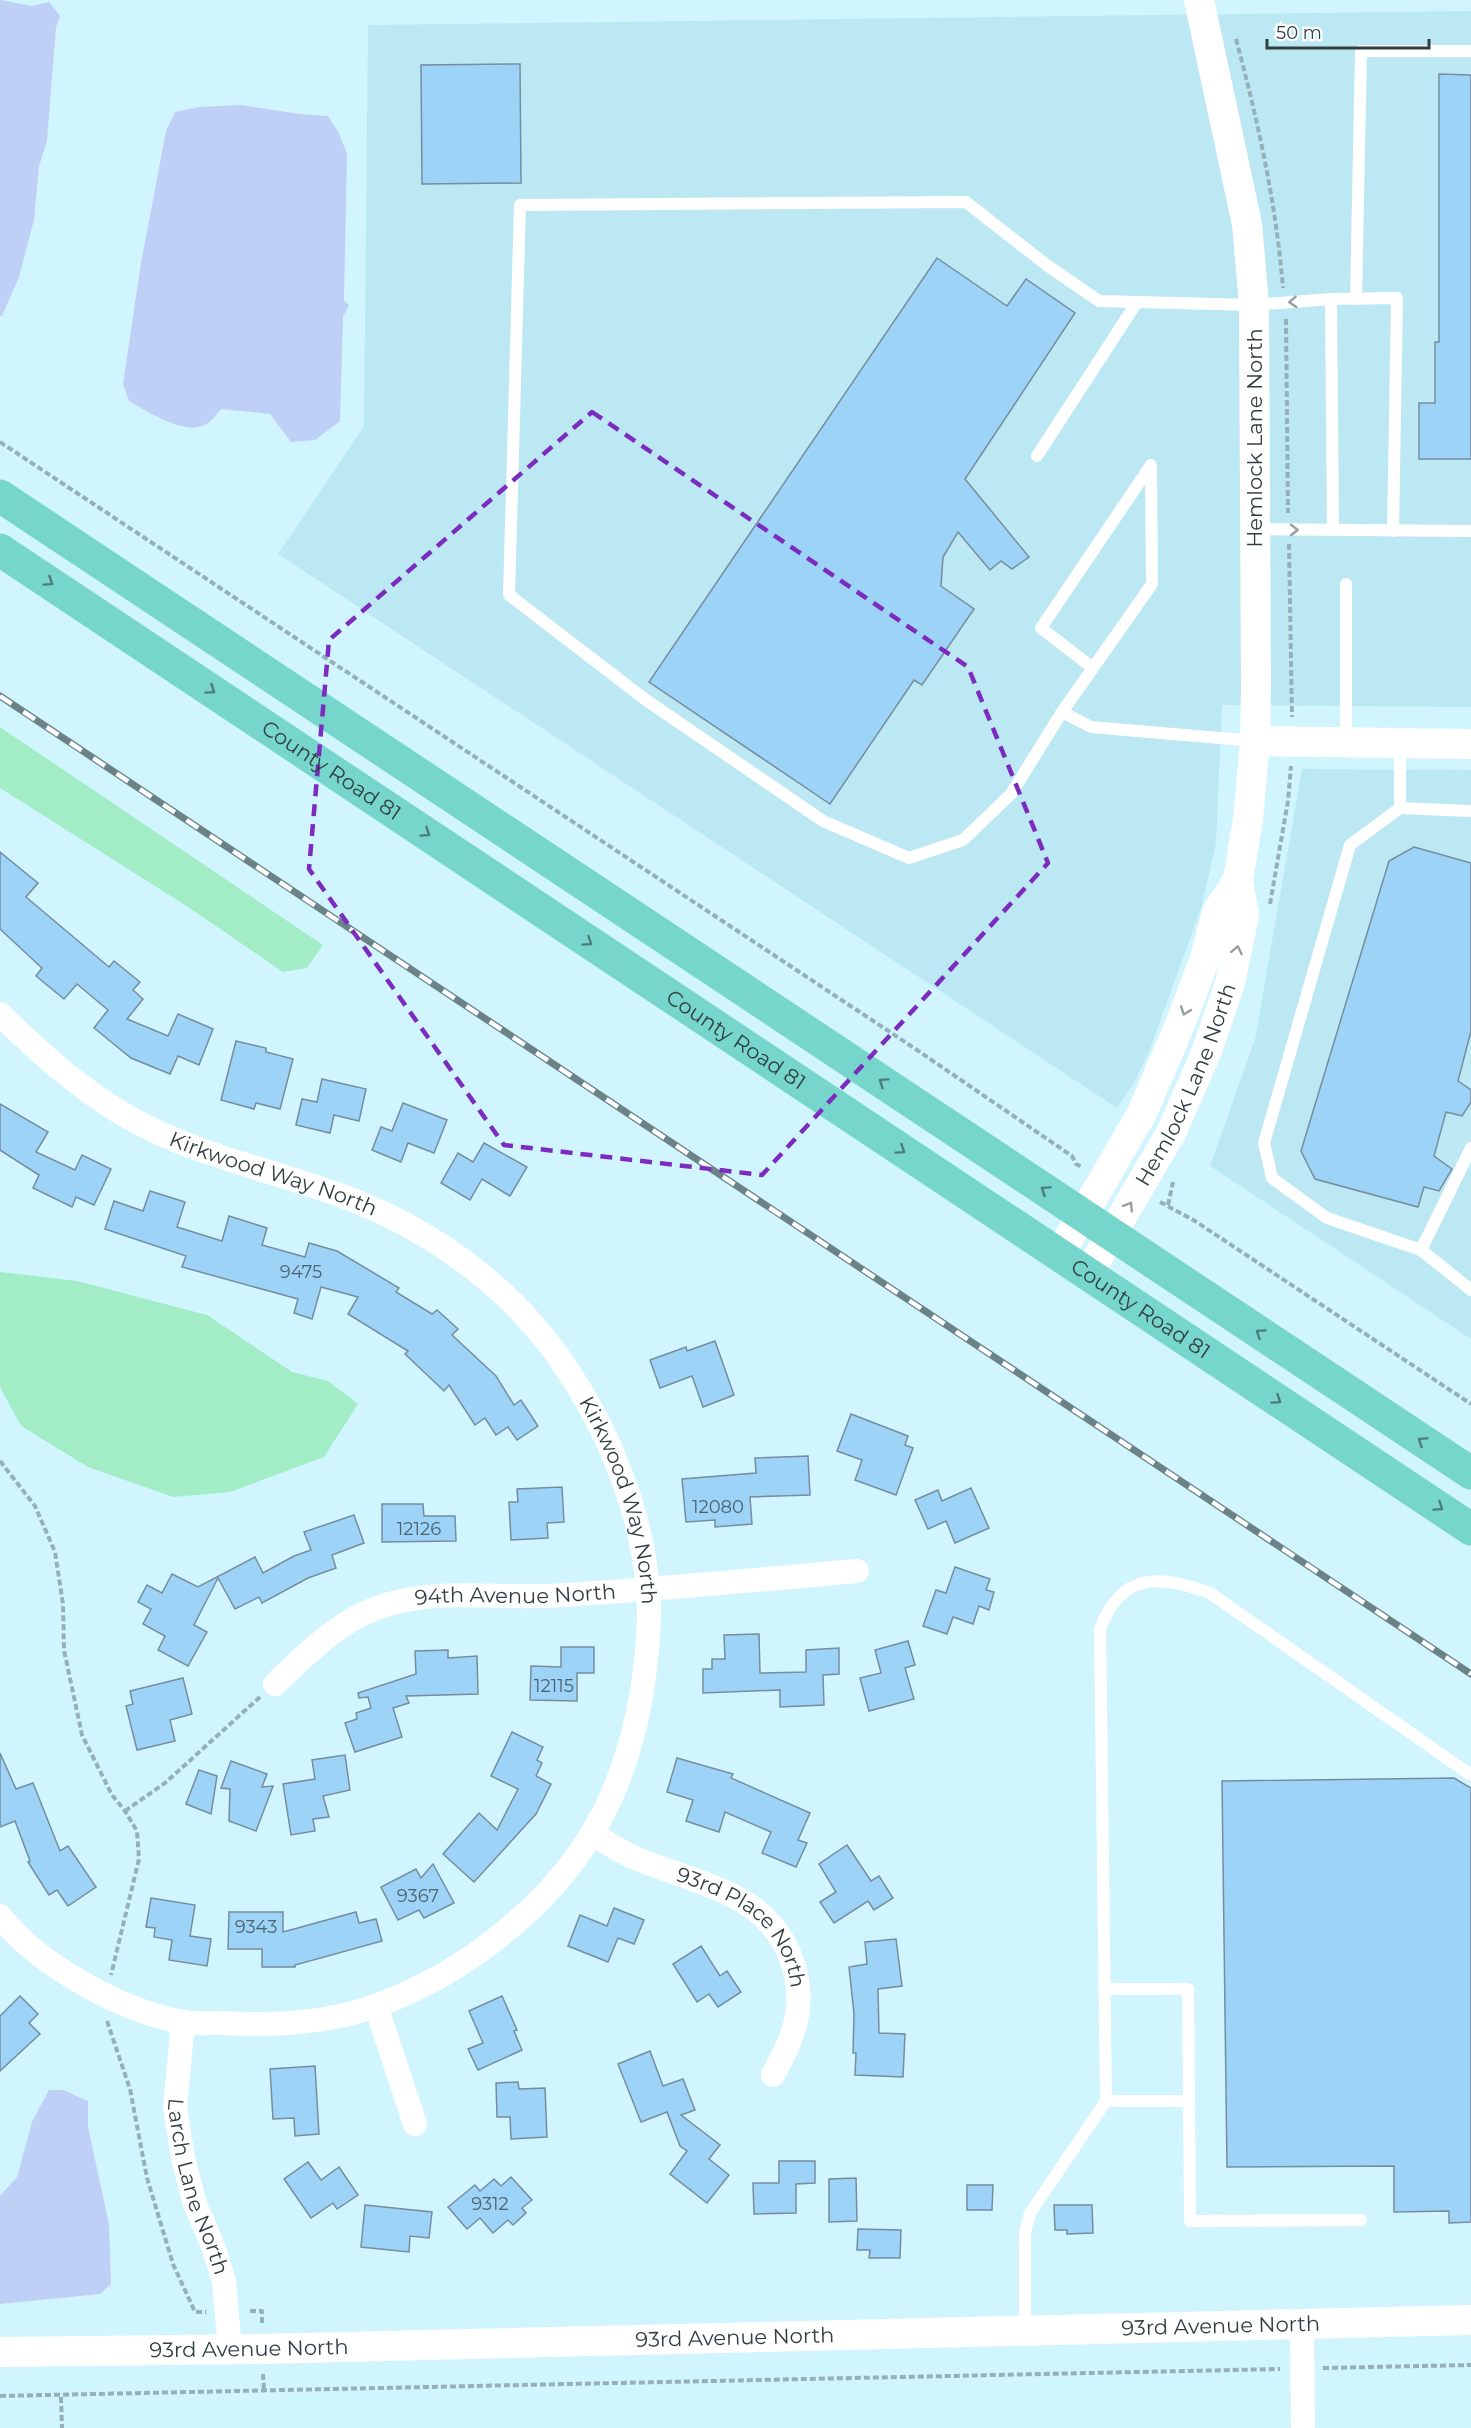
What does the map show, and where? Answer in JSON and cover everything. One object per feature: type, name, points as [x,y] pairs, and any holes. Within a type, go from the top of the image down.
[{"type":"highway","points":[[0,496],[1471,1473]]},
{"type":"highway","name":"County Road 81","points":[[0,550],[1471,1529]]},
{"type":"street","name":"Hemlock Lane North","points":[[1088,1274],[1175,1123],[1206,1053],[1230,983],[1244,915],[1238,880],[1248,819],[1255,741],[1254,305],[1245,214],[1199,0]]},
{"type":"street","points":[[1255,741],[1471,744]]},
{"type":"street","name":"Hemlock Lane North","points":[[1058,1255],[1142,1113],[1179,1027],[1205,958],[1217,912],[1238,880]]},
{"type":"street","name":"Kirkwood Way North","points":[[0,1014],[44,1057],[97,1098],[155,1131],[218,1156],[337,1194],[399,1220],[457,1255],[508,1298],[552,1348],[589,1406],[619,1465],[634,1511],[648,1589],[646,1666],[637,1718],[620,1774],[592,1834],[560,1876],[519,1920],[473,1957],[423,1985],[376,2006],[311,2021],[251,2025],[183,2022],[146,2012],[99,1992],[58,1968],[4,1929]]},
{"type":"street","name":"94th Avenue North","points":[[275,1684],[321,1641],[352,1618],[389,1604],[427,1596],[546,1596],[857,1571]]},
{"type":"street","name":"93rd Place North","points":[[592,1834],[637,1859],[726,1893],[753,1908],[777,1932],[792,1959],[799,1990],[796,2020],[791,2038],[773,2075]]},
{"type":"street","points":[[376,2006],[415,2124]]},
{"type":"street","name":"Larch Lane North","points":[[183,2022],[175,2107],[183,2158],[195,2204],[213,2246],[224,2281],[230,2349]]},
{"type":"street","name":"93rd Avenue North","points":[[0,2352],[230,2349],[1471,2320]]},
{"type":"street","points":[[1302,2325],[1303,2428]]},
{"type":"lane","points":[[1356,299],[1361,51],[1471,51]]},
{"type":"lane","points":[[1093,668],[1041,628],[1151,465],[1152,584],[1093,668],[1062,712],[1011,794],[963,840],[909,858],[823,821],[646,700],[509,595],[520,205],[966,202],[1048,266],[1099,301],[1254,305],[1331,299],[1396,298],[1393,531]]},
{"type":"lane","points":[[1331,299],[1333,530]]},
{"type":"lane","points":[[1037,456],[1137,302]]},
{"type":"lane","points":[[1255,529],[1471,531]]},
{"type":"lane","points":[[1346,584],[1346,743]]},
{"type":"lane","points":[[1062,712],[1091,727],[1255,741]]},
{"type":"lane","points":[[1400,743],[1400,808]]},
{"type":"lane","points":[[1471,811],[1400,808],[1350,845],[1264,1143],[1272,1178],[1327,1218],[1421,1250],[1471,1290]]},
{"type":"lane","points":[[1421,1250],[1471,1148]]},
{"type":"lane","points":[[1025,2331],[1025,2232],[1030,2213],[1106,2101],[1100,1629],[1108,1610],[1121,1593],[1138,1582],[1159,1580],[1185,1584],[1210,1593],[1471,1775]]},
{"type":"lane","points":[[1106,1989],[1188,1989],[1190,2221],[1361,2220]]},
{"type":"lane","points":[[1106,2101],[1189,2101]]},
{"type":"path","points":[[0,442],[953,1074],[1072,1156],[1076,1164],[1104,1179]]},
{"type":"path","points":[[1136,1193],[1168,1205],[1195,1221],[1471,1404]]},
{"type":"path","points":[[0,1461],[35,1506],[55,1552],[63,1604],[64,1650],[82,1735],[112,1795],[137,1831],[139,1859],[111,1977]]},
{"type":"path","points":[[125,1811],[165,1783],[275,1684]]},
{"type":"path","points":[[106,2016],[130,2090],[147,2178],[172,2264],[195,2312]]},
{"type":"path","points":[[0,2396],[61,2397],[1471,2365]]},
{"type":"path","points":[[61,2397],[62,2428]]},
{"type":"highlighted area","points":[[592,412],[968,667],[1048,863],[762,1175],[504,1145],[309,869],[329,640]]},
{"type":"shaded area","points":[[0,0],[32,6],[49,2],[60,16],[56,27],[47,141],[39,166],[34,220],[19,277],[2,316],[0,316]]},
{"type":"shaded area","points":[[1471,11],[1471,707],[1222,705],[1216,843],[1202,905],[1149,1052],[1135,1081],[1117,1108],[278,554],[364,426],[368,25]]},
{"type":"shaded area","points":[[241,105],[328,116],[339,133],[347,154],[344,300],[349,305],[343,317],[340,421],[315,440],[291,442],[270,414],[221,409],[204,425],[186,427],[155,416],[129,401],[123,384],[141,263],[166,131],[175,112],[199,107]]},
{"type":"shaded area","points":[[1302,769],[1471,770],[1471,1339],[1210,1166],[1255,1039]]},
{"type":"shaded area","points":[[49,2090],[63,2090],[88,2101],[88,2127],[109,2224],[111,2284],[100,2294],[0,2304],[0,2196],[17,2177],[32,2122]]},
{"type":"green space","points":[[0,727],[323,945],[307,968],[283,972],[185,905],[0,788]]},
{"type":"green space","points":[[0,1272],[77,1281],[207,1315],[292,1372],[328,1381],[358,1404],[324,1457],[230,1492],[173,1497],[88,1467],[21,1426],[0,1387]]},
{"type":"building","points":[[520,64],[521,183],[422,184],[421,65]]},
{"type":"building","points":[[1439,74],[1471,75],[1471,459],[1419,459],[1419,403],[1435,403],[1435,342],[1439,342]]},
{"type":"building","points":[[937,258],[1007,306],[1026,279],[1075,313],[965,479],[1029,557],[1012,569],[1001,561],[990,570],[958,532],[943,557],[941,586],[974,609],[922,685],[914,680],[830,804],[649,682]]},
{"type":"building","points":[[1414,847],[1471,863],[1471,1031],[1458,1081],[1471,1090],[1471,1102],[1462,1116],[1446,1112],[1434,1156],[1452,1169],[1439,1191],[1424,1187],[1418,1207],[1315,1179],[1301,1151],[1389,861]]},
{"type":"building","points":[[0,852],[38,883],[26,897],[109,967],[114,961],[140,982],[133,990],[143,999],[127,1019],[168,1036],[178,1014],[213,1029],[199,1065],[178,1056],[170,1074],[131,1058],[94,1028],[108,1010],[77,984],[64,999],[36,976],[42,968],[0,929]]},
{"type":"building","points":[[236,1041],[266,1048],[266,1052],[293,1059],[280,1109],[256,1103],[254,1109],[221,1100]]},
{"type":"building","points":[[322,1079],[366,1089],[359,1121],[334,1115],[330,1133],[296,1125],[302,1099],[317,1102]]},
{"type":"building","points":[[403,1103],[447,1120],[434,1153],[408,1143],[401,1162],[372,1150],[381,1127],[392,1131]]},
{"type":"building","points":[[0,1104],[48,1132],[36,1152],[75,1170],[82,1155],[111,1169],[94,1205],[76,1197],[72,1207],[33,1188],[39,1175],[0,1150]]},
{"type":"building","points":[[484,1143],[527,1167],[510,1196],[482,1179],[470,1200],[441,1183],[458,1153],[473,1162]]},
{"type":"building","points":[[150,1191],[185,1202],[177,1227],[222,1241],[229,1216],[267,1228],[262,1245],[305,1257],[309,1243],[337,1251],[399,1288],[396,1292],[432,1314],[437,1310],[458,1329],[452,1335],[496,1376],[514,1405],[521,1400],[538,1426],[517,1440],[508,1427],[496,1435],[485,1418],[475,1425],[449,1385],[444,1391],[405,1354],[408,1351],[348,1314],[358,1297],[321,1287],[312,1319],[294,1313],[298,1299],[182,1267],[186,1256],[105,1229],[114,1201],[143,1211]]},
{"type":"building","points":[[715,1341],[734,1395],[703,1407],[692,1376],[660,1388],[650,1360],[686,1347],[687,1351]]},
{"type":"building","points":[[851,1414],[908,1436],[905,1445],[913,1448],[896,1495],[855,1480],[862,1460],[837,1451]]},
{"type":"building","points":[[808,1456],[810,1495],[750,1497],[752,1524],[715,1527],[715,1520],[686,1522],[682,1479],[756,1473],[755,1458]]},
{"type":"building","points":[[562,1487],[564,1522],[547,1523],[548,1538],[511,1540],[509,1502],[518,1502],[517,1489]]},
{"type":"building","points":[[971,1488],[989,1528],[955,1543],[946,1521],[928,1529],[915,1500],[938,1490],[942,1501]]},
{"type":"building","points":[[382,1504],[423,1504],[424,1516],[455,1516],[456,1541],[382,1542]]},
{"type":"building","points":[[354,1515],[364,1543],[332,1555],[336,1568],[308,1578],[262,1603],[259,1597],[235,1609],[218,1578],[194,1625],[207,1632],[188,1666],[158,1650],[165,1636],[143,1624],[151,1609],[138,1602],[147,1585],[162,1593],[172,1574],[198,1587],[255,1557],[263,1573],[294,1556],[311,1550],[304,1532]]},
{"type":"building","points":[[955,1567],[990,1579],[986,1590],[994,1592],[989,1610],[979,1606],[973,1624],[953,1617],[947,1634],[923,1626],[936,1590],[946,1593]]},
{"type":"building","points":[[759,1634],[760,1673],[806,1672],[806,1650],[839,1648],[839,1674],[823,1675],[824,1705],[780,1707],[780,1690],[703,1693],[703,1669],[712,1669],[712,1659],[725,1659],[724,1635]]},
{"type":"building","points":[[908,1641],[915,1665],[905,1668],[914,1699],[869,1711],[860,1678],[881,1673],[875,1650]]},
{"type":"building","points":[[561,1647],[594,1647],[594,1673],[577,1673],[577,1701],[530,1700],[531,1666],[561,1667]]},
{"type":"building","points":[[448,1650],[448,1658],[477,1656],[478,1694],[406,1696],[409,1703],[393,1708],[402,1737],[355,1752],[345,1723],[357,1719],[356,1713],[371,1708],[368,1697],[359,1698],[358,1693],[416,1674],[415,1651]]},
{"type":"building","points":[[183,1678],[192,1714],[170,1720],[175,1741],[137,1750],[126,1706],[133,1704],[130,1691]]},
{"type":"building","points":[[512,1732],[543,1747],[537,1760],[542,1763],[536,1776],[551,1784],[536,1814],[474,1882],[443,1854],[479,1813],[497,1830],[518,1789],[491,1776]]},
{"type":"building","points":[[0,1753],[16,1789],[33,1783],[60,1851],[68,1846],[96,1887],[68,1906],[57,1890],[49,1895],[28,1862],[30,1861],[15,1821],[0,1827]]},
{"type":"building","points":[[345,1755],[350,1790],[323,1796],[329,1817],[313,1819],[315,1831],[291,1835],[283,1784],[315,1779],[312,1760]]},
{"type":"building","points":[[677,1758],[733,1774],[731,1778],[810,1813],[798,1840],[807,1843],[796,1867],[762,1853],[771,1832],[725,1812],[719,1832],[686,1821],[693,1800],[667,1792]]},
{"type":"building","points":[[231,1761],[267,1774],[262,1787],[273,1786],[256,1831],[229,1821],[230,1789],[221,1788]]},
{"type":"building","points":[[199,1770],[217,1776],[211,1814],[186,1804]]},
{"type":"building","points":[[1454,1778],[1471,1788],[1471,2222],[1449,2223],[1449,2211],[1394,2212],[1394,2166],[1227,2167],[1222,1781]]},
{"type":"building","points":[[847,1845],[871,1881],[879,1876],[893,1898],[874,1910],[868,1901],[834,1923],[820,1902],[836,1892],[819,1864]]},
{"type":"building","points":[[433,1864],[454,1903],[424,1918],[419,1910],[398,1920],[381,1887],[416,1869],[421,1878]]},
{"type":"building","points":[[151,1898],[195,1905],[190,1936],[211,1939],[207,1966],[169,1960],[172,1940],[154,1937],[155,1928],[146,1927]]},
{"type":"building","points":[[614,1908],[644,1920],[634,1944],[618,1938],[608,1962],[568,1946],[580,1915],[607,1926]]},
{"type":"building","points":[[229,1912],[283,1912],[283,1932],[356,1912],[359,1923],[376,1919],[382,1941],[295,1965],[295,1967],[262,1967],[262,1949],[228,1949]]},
{"type":"building","points":[[896,1939],[902,1986],[878,1989],[879,2033],[905,2034],[903,2077],[855,2075],[854,2014],[849,1967],[867,1964],[865,1942]]},
{"type":"building","points":[[701,1946],[720,1976],[727,1971],[741,1992],[718,2007],[709,1994],[697,2002],[673,1964]]},
{"type":"building","points":[[20,1996],[38,2014],[29,2023],[40,2034],[0,2071],[0,2016]]},
{"type":"building","points":[[502,1996],[517,2030],[514,2031],[522,2050],[478,2070],[468,2049],[483,2043],[469,2011]]},
{"type":"building","points":[[650,2051],[663,2086],[683,2079],[695,2110],[681,2115],[720,2145],[709,2159],[729,2175],[707,2203],[670,2174],[687,2151],[680,2146],[667,2112],[641,2122],[618,2064]]},
{"type":"building","points":[[315,2066],[319,2134],[295,2136],[294,2118],[273,2119],[270,2069]]},
{"type":"building","points":[[518,2082],[519,2089],[545,2088],[547,2137],[511,2139],[510,2117],[497,2117],[496,2083]]},
{"type":"building","points":[[779,2161],[815,2161],[815,2183],[796,2184],[796,2213],[754,2214],[753,2183],[779,2183]]},
{"type":"building","points":[[308,2162],[321,2180],[339,2167],[358,2195],[337,2209],[333,2203],[311,2218],[284,2179]]},
{"type":"building","points":[[511,2177],[532,2200],[522,2208],[526,2213],[513,2225],[508,2220],[493,2233],[480,2218],[467,2229],[448,2207],[475,2185],[480,2191],[494,2179],[501,2186]]},
{"type":"building","points":[[856,2178],[857,2221],[829,2222],[829,2179]]},
{"type":"building","points":[[967,2185],[993,2185],[992,2210],[967,2210]]},
{"type":"building","points":[[365,2205],[432,2212],[429,2238],[410,2236],[409,2252],[361,2247]]},
{"type":"building","points":[[1054,2205],[1092,2205],[1093,2233],[1067,2234],[1067,2230],[1055,2230]]},
{"type":"building","points":[[858,2229],[901,2230],[900,2258],[869,2258],[870,2250],[857,2250]]},
{"type":"railway","points":[[0,696],[1471,1674]]}]
